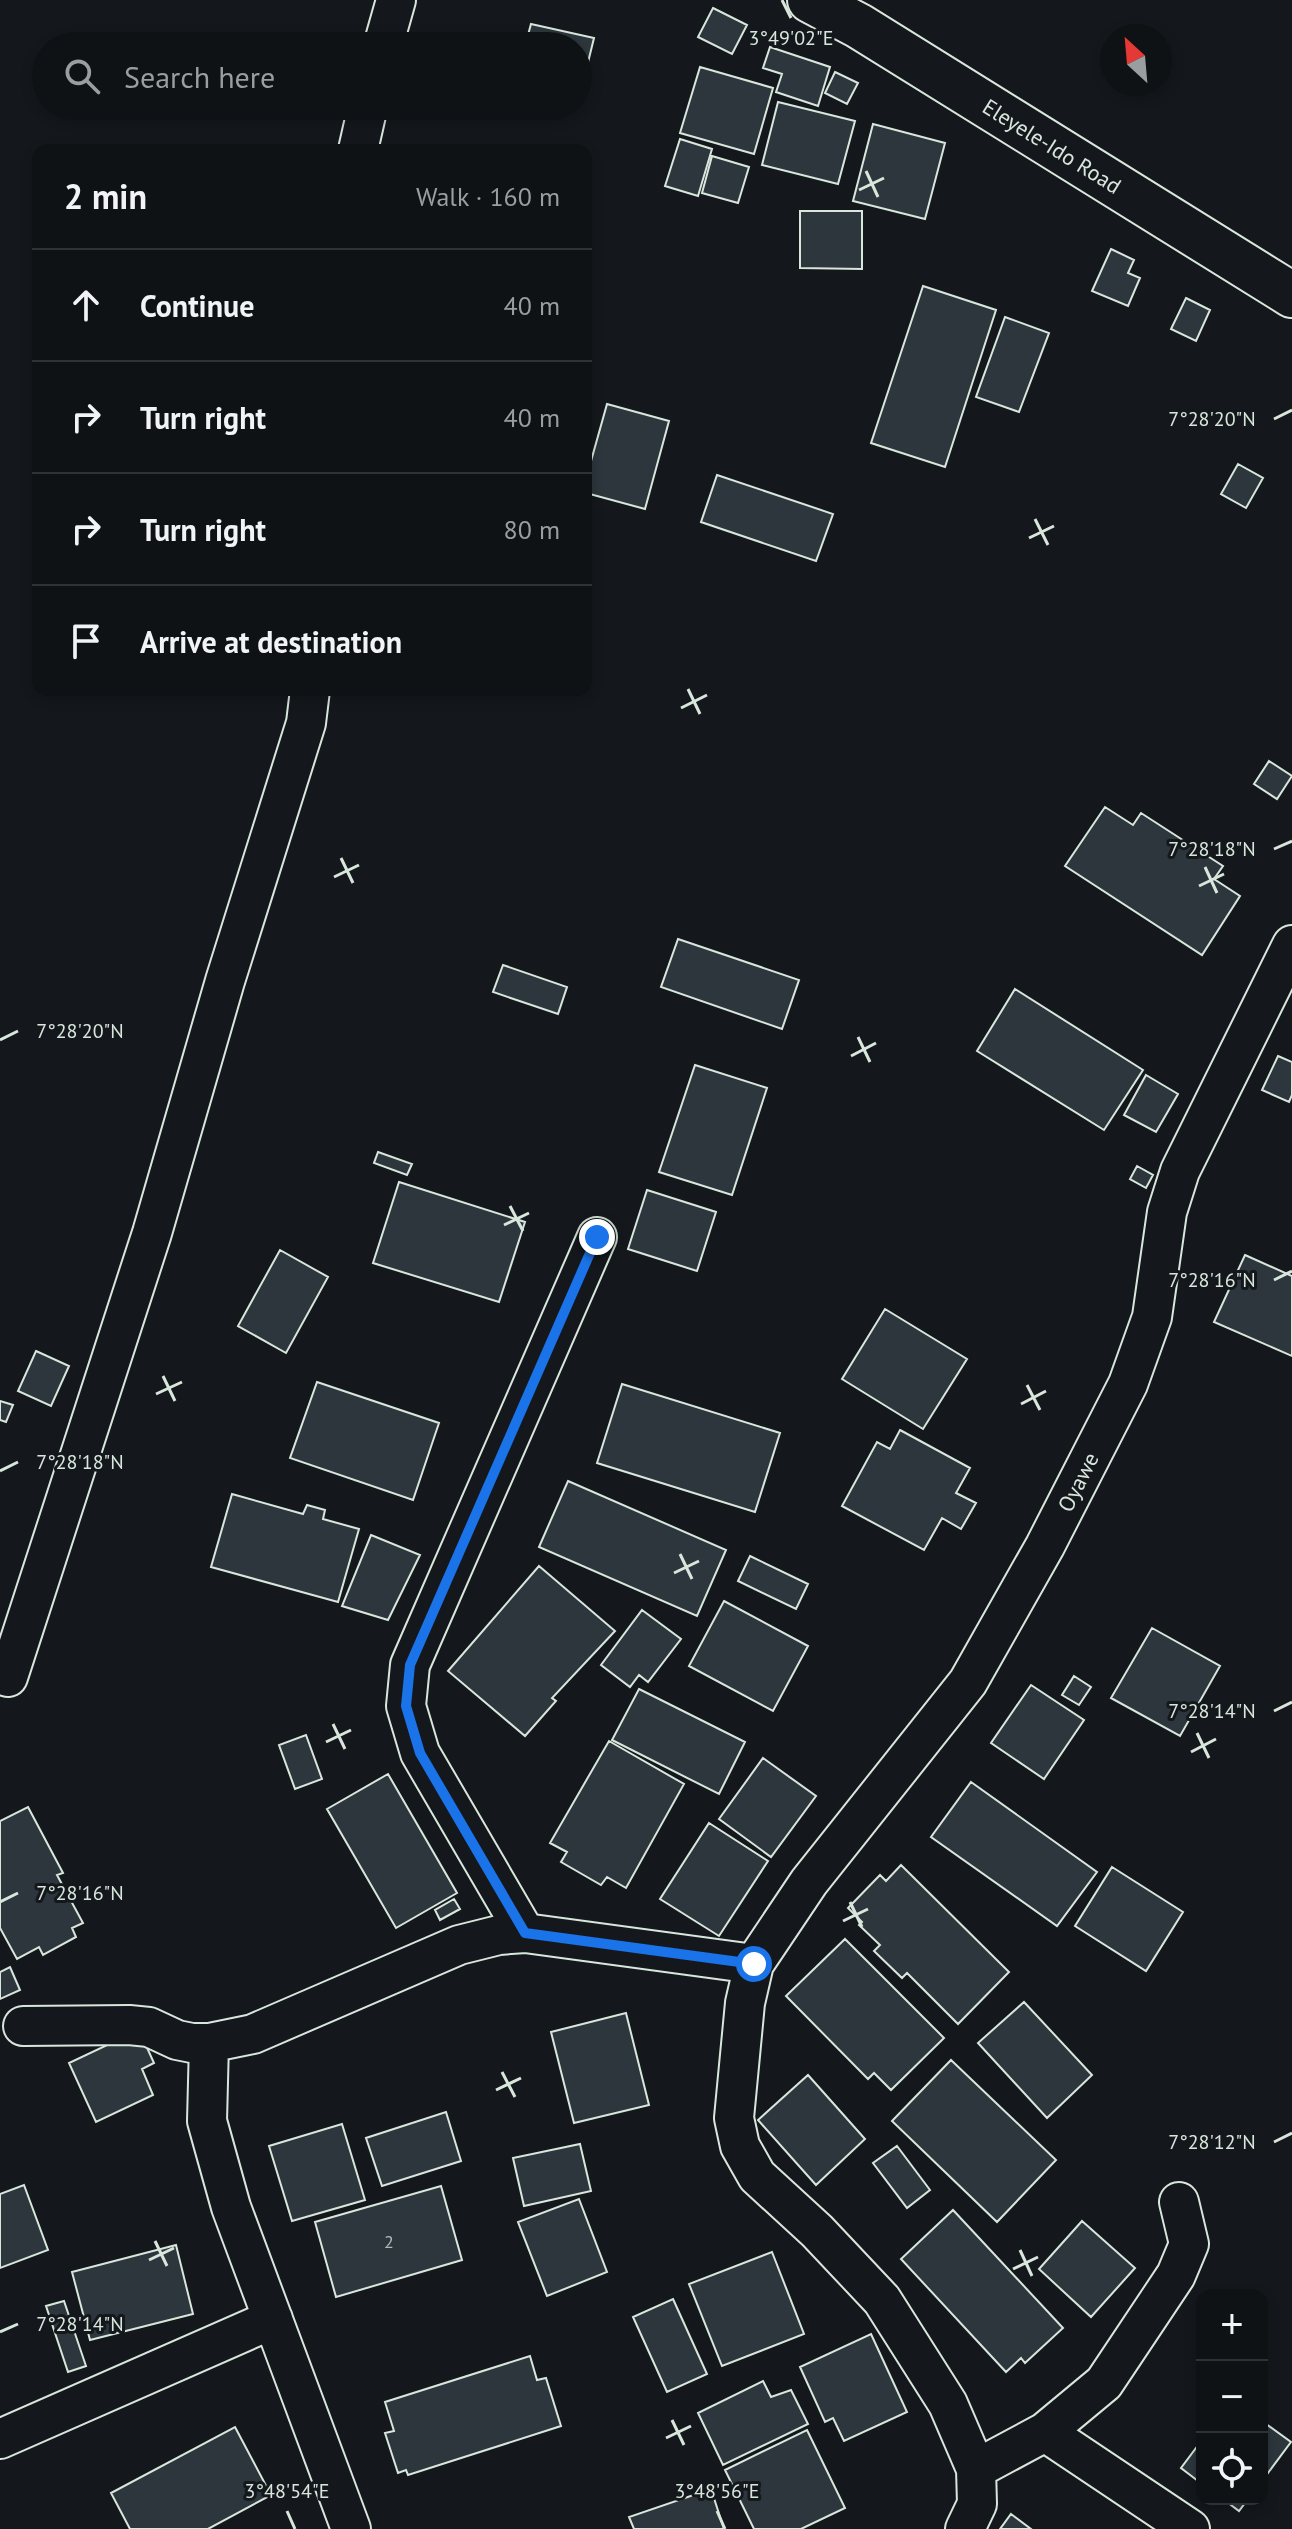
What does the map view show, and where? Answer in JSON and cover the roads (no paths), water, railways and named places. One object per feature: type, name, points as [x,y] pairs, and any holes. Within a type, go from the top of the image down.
[{"type":"main road","name":"Eleyele-Ido Road","points":[[810,0],[859,26],[1292,295]]},
{"type":"street","points":[[387,32],[396,0]]},
{"type":"street","points":[[359,144],[365,120]]},
{"type":"street","points":[[8,1677],[152,1233],[225,981],[306,723],[309,696]]},
{"type":"street","name":"Oyawe","points":[[754,1964],[809,1882],[968,1682],[1045,1546],[1128,1384],[1148,1330],[1167,1212],[1180,1171],[1292,945]]},
{"type":"street","points":[[525,1933],[420,1753],[406,1706],[410,1665],[597,1237]]},
{"type":"street","points":[[23,2026],[129,2025],[149,2027],[177,2040],[209,2043],[253,2034],[459,1945],[499,1935],[525,1933],[754,1964],[745,2003],[734,2118],[740,2146],[757,2176],[817,2231],[882,2300],[948,2404],[976,2469],[977,2504],[965,2529]]},
{"type":"street","points":[[209,2043],[207,2121],[231,2207],[351,2529]]},
{"type":"street","points":[[976,2469],[1045,2432],[1104,2383],[1176,2275],[1189,2244],[1179,2202]]},
{"type":"street","points":[[0,2439],[273,2319]]},
{"type":"street","points":[[1045,2432],[1190,2529]]}]
